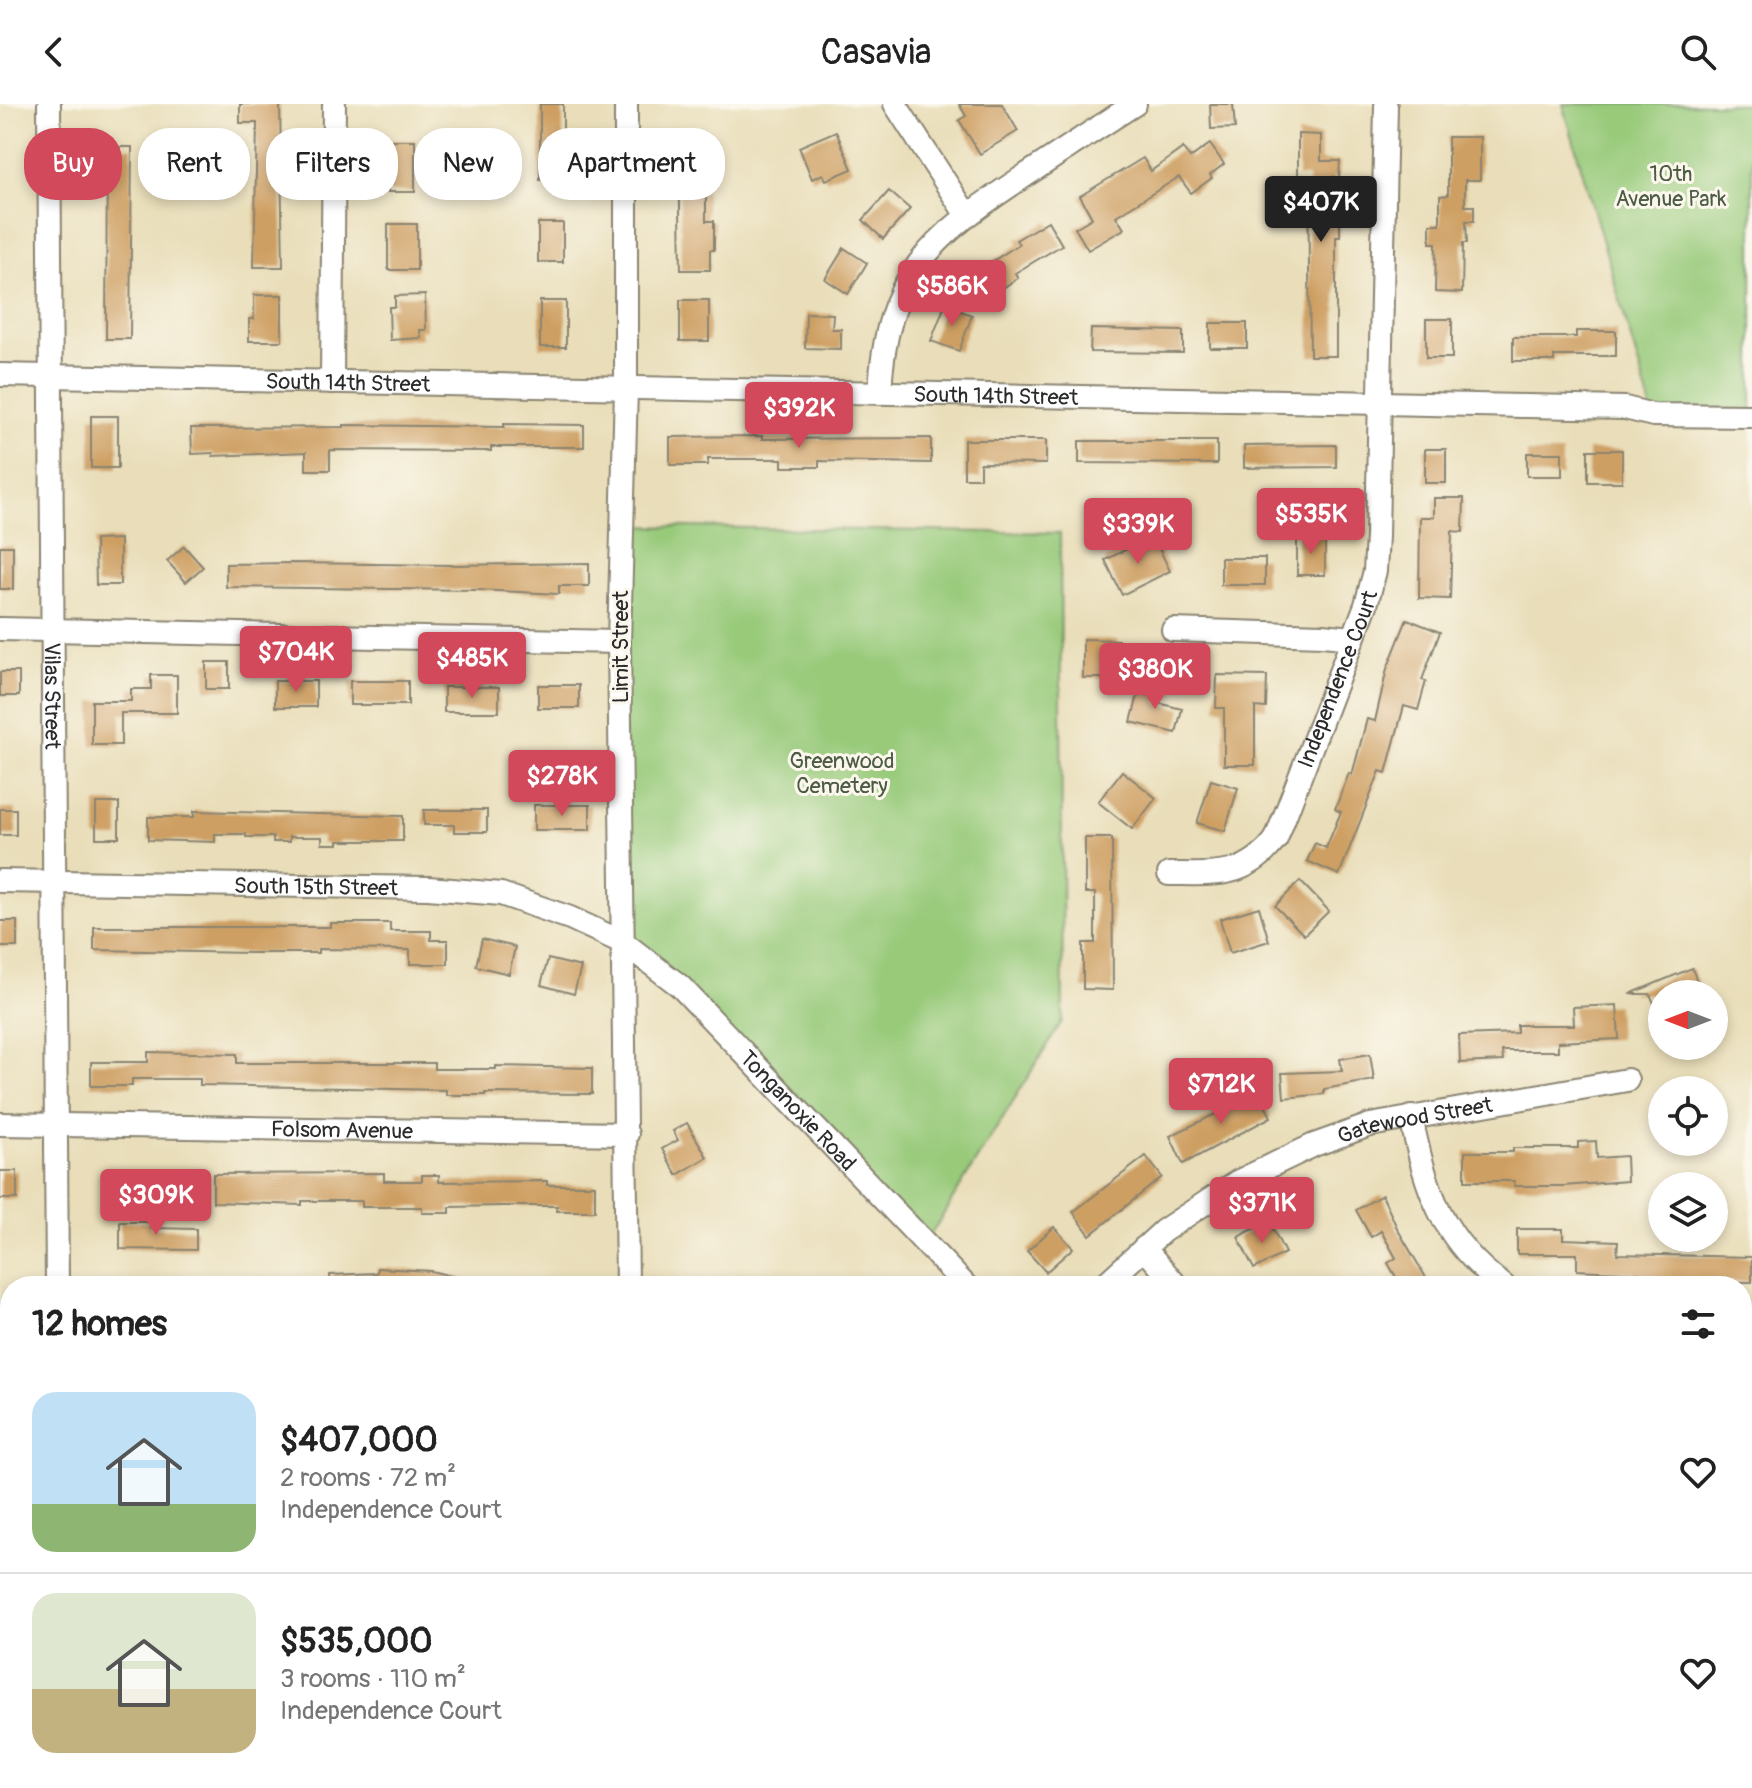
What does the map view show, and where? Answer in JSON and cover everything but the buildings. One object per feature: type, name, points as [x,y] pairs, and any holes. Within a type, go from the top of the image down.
[{"type":"street","name":"Vilas Street","points":[[49,104],[57,1276]]},
{"type":"street","points":[[332,382],[334,104]]},
{"type":"street","name":"Limit Street","points":[[626,104],[626,388],[619,642],[627,1276]]},
{"type":"street","points":[[895,104],[966,214]]},
{"type":"street","points":[[880,393],[882,353],[900,296],[913,269],[939,238],[966,214],[1135,104]]},
{"type":"street","name":"Independence Court","points":[[1169,874],[1234,871],[1251,865],[1265,854],[1276,839],[1366,605],[1375,571],[1377,536],[1386,106]]},
{"type":"street","name":"South 14th Street","points":[[0,375],[1378,402],[1625,408],[1653,415],[1752,416]]},
{"type":"street","points":[[0,629],[619,642]]},
{"type":"street","points":[[1173,630],[1353,638]]},
{"type":"street","name":"South 15th Street","points":[[0,881],[428,888],[501,894],[570,918],[624,943]]},
{"type":"street","name":"Tonganoxie Road","points":[[624,943],[680,986],[956,1276]]},
{"type":"street","name":"Gatewood Street","points":[[1114,1276],[1163,1231],[1225,1190],[1284,1157],[1370,1125],[1627,1080]]},
{"type":"street","points":[[1411,1117],[1421,1166],[1437,1209],[1453,1238],[1490,1276]]},
{"type":"street","name":"Folsom Avenue","points":[[0,1124],[627,1134]]},
{"type":"street","points":[[1144,1248],[1168,1276]]},
{"type":"green space","name":"10th Avenue Park","points":[[1563,104],[1752,104],[1752,413],[1653,415]]},
{"type":"green space","name":"Greenwood Cemetery","points":[[622,526],[1060,533],[1063,1020],[925,1244],[624,943]]}]
